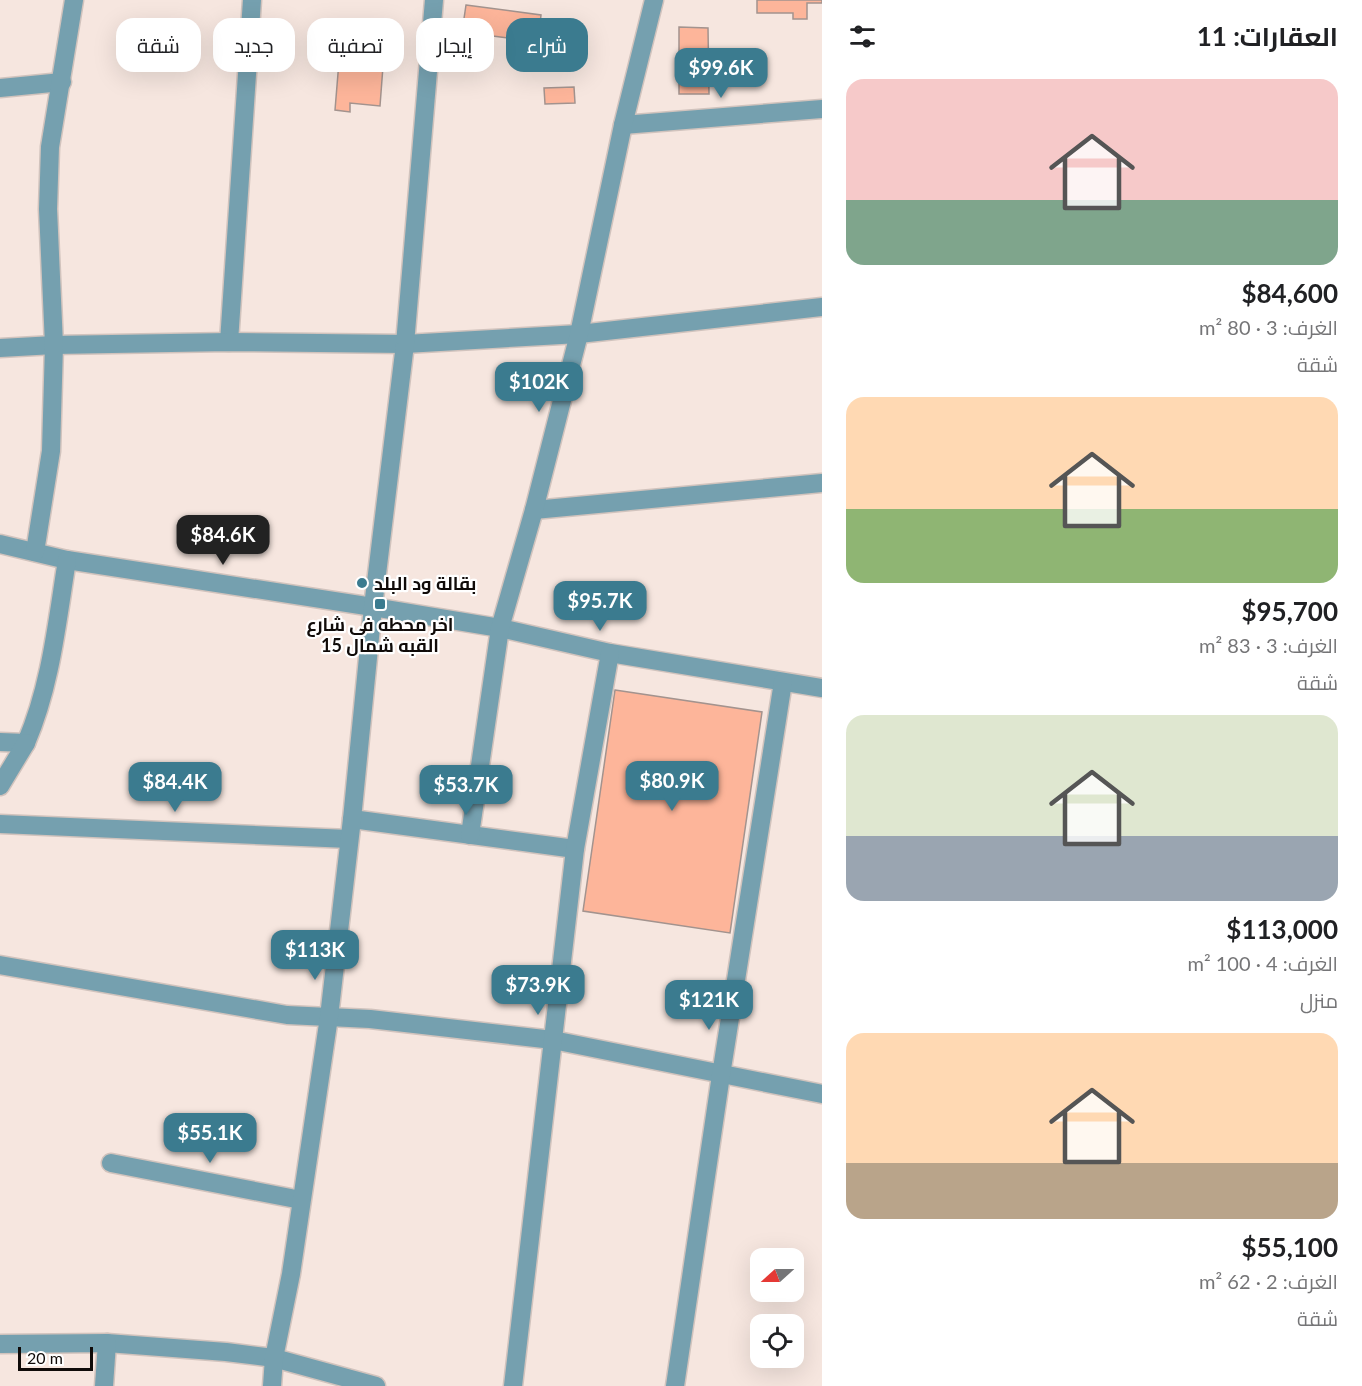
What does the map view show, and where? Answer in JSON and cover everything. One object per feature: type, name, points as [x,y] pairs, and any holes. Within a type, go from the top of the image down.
[{"type":"street","points":[[35,552],[51,451],[54,345],[48,209],[50,147],[74,0]]},
{"type":"street","points":[[229,342],[252,0]]},
{"type":"street","points":[[272,1386],[274,1358],[286,1304],[329,1017],[373,607],[405,344],[434,0]]},
{"type":"street","points":[[470,835],[500,628],[534,510],[579,334],[623,125],[654,0]]},
{"type":"street","points":[[0,88],[62,82]]},
{"type":"street","points":[[623,125],[822,109]]},
{"type":"street","points":[[0,348],[229,342],[405,344],[579,334],[822,307]]},
{"type":"street","points":[[534,510],[822,483]]},
{"type":"street","points":[[0,544],[68,560],[500,628],[610,653],[822,688]]},
{"type":"street","points":[[0,786],[26,743],[36,720],[47,679],[68,560]]},
{"type":"street","points":[[513,1386],[574,849],[610,653]]},
{"type":"street","points":[[675,1386],[783,682]]},
{"type":"street","points":[[0,742],[26,743]]},
{"type":"street","points":[[352,819],[574,849]]},
{"type":"street","points":[[0,824],[348,839]]},
{"type":"street","points":[[0,965],[287,1015],[370,1019],[553,1040],[822,1094]]},
{"type":"street","points":[[111,1163],[301,1200]]},
{"type":"street","points":[[104,1386],[106,1343]]},
{"type":"street","points":[[0,1344],[106,1343],[216,1351],[274,1358],[376,1386]]},
{"type":"building","points":[[757,0],[822,0],[822,3],[807,3],[807,19],[793,19],[793,13],[757,13]]},
{"type":"building","points":[[466,5],[541,15],[541,18],[506,18],[506,38],[494,36],[494,18],[464,18]]},
{"type":"building","points":[[679,27],[708,28],[709,94],[679,94]]},
{"type":"building","points":[[338,72],[383,72],[380,106],[350,103],[350,112],[335,110]]},
{"type":"building","points":[[574,87],[575,103],[545,104],[544,88]]},
{"type":"building","points":[[615,690],[762,712],[730,933],[583,911]]},
{"type":"place","name":"بقالة ود البلد","points":[[362,583]]},
{"type":"place","name":"اخر محطه في شارع 15 القبه شمال","points":[[380,604]]}]
